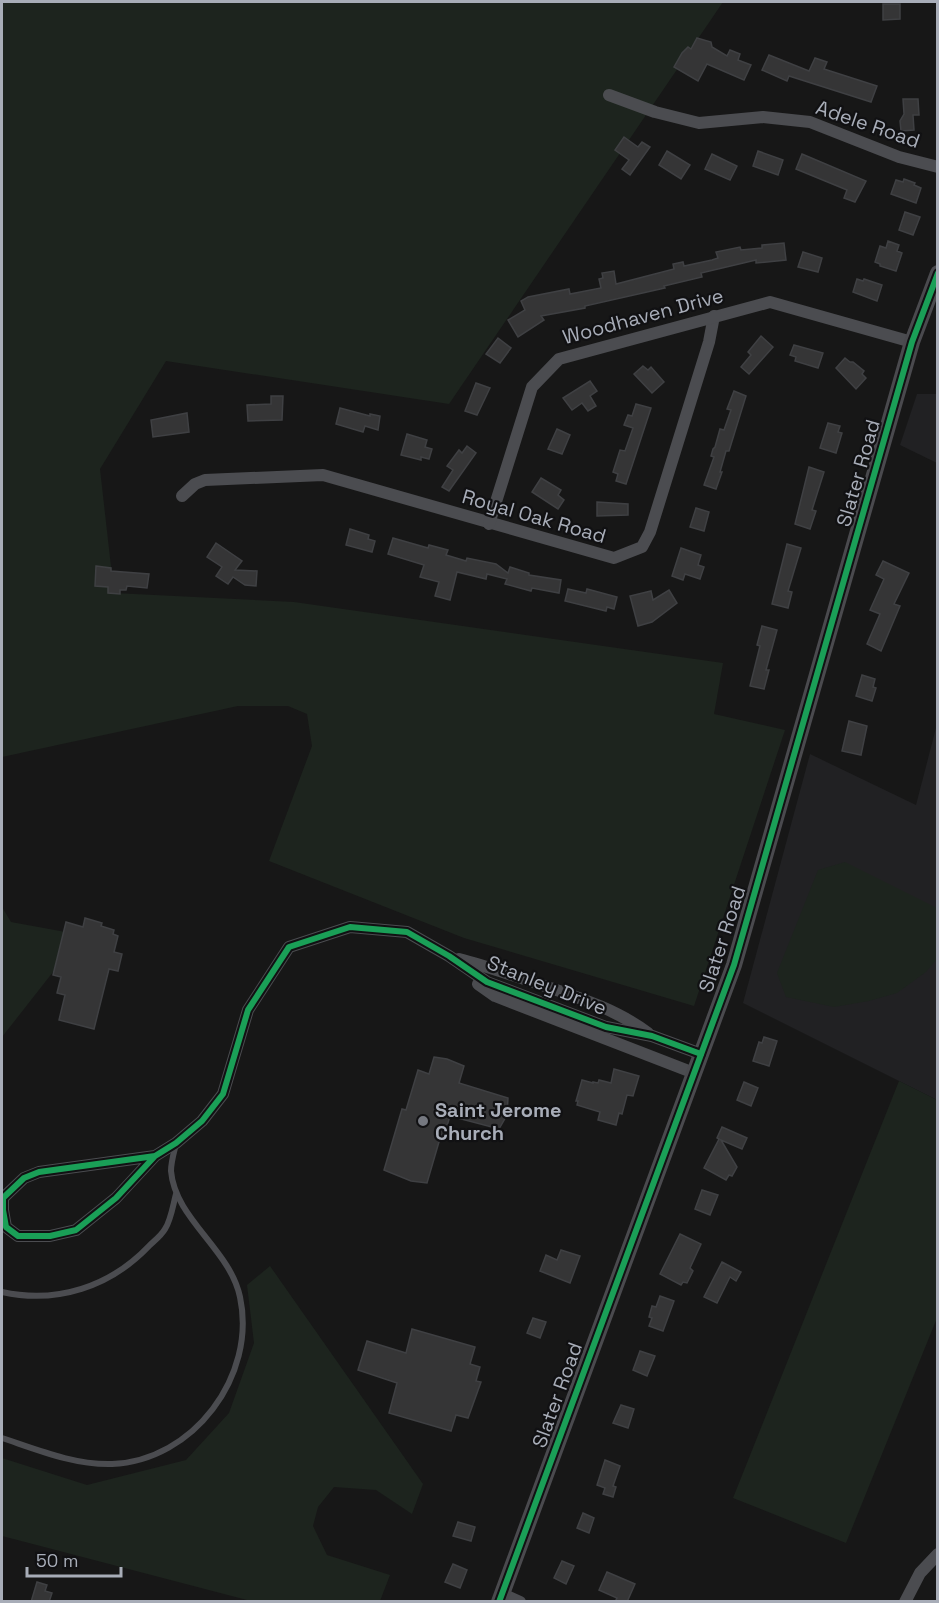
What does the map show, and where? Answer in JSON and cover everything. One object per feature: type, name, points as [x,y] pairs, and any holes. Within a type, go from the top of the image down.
[{"type":"main road","name":"Slater Road","points":[[500,1598],[734,965],[912,342],[938,273]]},
{"type":"street","name":"Adele Road","points":[[609,95],[654,112],[699,123],[763,117],[810,122],[899,157],[938,167]]},
{"type":"street","name":"Woodhaven Drive","points":[[489,524],[532,387],[560,359],[770,302],[912,342]]},
{"type":"street","name":"Royal Oak Road","points":[[182,496],[195,484],[204,480],[323,475],[614,558],[642,547],[650,532],[709,342],[714,316]]},
{"type":"street","name":"Stanley Drive","points":[[155,1156],[39,1172],[24,1178],[3,1198],[6,1227],[18,1236],[50,1236],[76,1230],[117,1198],[155,1156],[176,1143],[202,1121],[223,1094],[248,1010],[289,946],[350,927],[407,932],[449,956],[487,982],[606,1026],[652,1036],[701,1054]]},
{"type":"street","name":"Stanley Drive","points":[[449,956],[480,964],[589,1001],[631,1021],[652,1036]]},
{"type":"street","name":"Stanley Drive","points":[[449,956],[469,978],[495,996],[694,1073]]},
{"type":"street","points":[[905,1602],[920,1573],[938,1554]]},
{"type":"street","points":[[500,1598],[520,1602]]},
{"type":"lane","points":[[2,1438],[71,1461],[113,1464],[150,1457],[176,1444],[214,1411],[234,1372],[242,1335],[240,1298],[230,1268],[176,1194],[171,1169],[176,1143]]},
{"type":"lane","points":[[2,1292],[18,1296],[58,1295],[98,1284],[136,1260],[165,1229],[176,1194]]},
{"type":"shaded area","points":[[2,2],[723,2],[449,404],[166,361],[100,469],[114,593],[294,602],[723,663],[714,714],[785,730],[694,1006],[464,938],[269,861],[312,746],[307,714],[288,706],[238,706],[2,757]]},
{"type":"shaded area","points":[[917,394],[937,394],[937,463],[900,445]]},
{"type":"shaded area","points":[[937,724],[937,1100],[743,1003],[810,754],[916,805]]},
{"type":"shaded area","points":[[845,862],[937,908],[937,959],[926,972],[897,993],[869,1001],[834,1007],[786,997],[777,973],[818,870]]},
{"type":"shaded area","points":[[2,907],[11,922],[82,935],[2,1037]]},
{"type":"shaded area","points":[[899,1081],[937,1100],[937,1318],[846,1543],[733,1498]]},
{"type":"shaded area","points":[[270,1266],[423,1484],[412,1514],[376,1490],[334,1487],[318,1507],[313,1526],[327,1555],[390,1575],[380,1601],[251,1601],[2,1536],[2,1458],[87,1485],[186,1460],[229,1413],[254,1343],[247,1285]]},
{"type":"building","points":[[883,4],[900,4],[900,19],[883,20]]},
{"type":"building","points":[[697,38],[711,42],[712,47],[727,56],[730,50],[740,54],[738,60],[751,65],[744,80],[707,64],[698,81],[674,67],[682,53],[688,47],[691,49]]},
{"type":"building","points":[[769,55],[809,71],[815,58],[827,62],[824,69],[877,86],[871,102],[789,76],[787,81],[762,70]]},
{"type":"building","points":[[903,99],[918,99],[919,115],[913,115],[914,130],[901,131],[900,121],[904,114]]},
{"type":"building","points":[[624,137],[638,147],[642,142],[650,147],[630,175],[622,169],[629,160],[615,150]]},
{"type":"building","points":[[667,151],[690,165],[681,179],[659,165]]},
{"type":"building","points":[[758,151],[783,160],[778,175],[753,166]]},
{"type":"building","points":[[712,154],[737,166],[730,180],[705,169]]},
{"type":"building","points":[[802,154],[866,181],[855,202],[844,198],[847,190],[796,169]]},
{"type":"building","points":[[904,179],[921,188],[916,203],[891,194],[896,180],[903,182]]},
{"type":"building","points":[[905,212],[920,217],[913,235],[899,230]]},
{"type":"building","points":[[888,241],[899,245],[897,251],[902,253],[896,271],[875,262],[880,246],[886,248]]},
{"type":"building","points":[[784,243],[786,260],[756,263],[756,260],[701,273],[702,277],[664,286],[665,288],[585,306],[585,308],[541,316],[544,320],[518,337],[508,320],[525,310],[521,301],[528,297],[569,289],[570,294],[601,288],[599,279],[603,278],[602,273],[614,271],[616,284],[674,269],[673,264],[683,262],[684,266],[712,260],[718,258],[716,252],[740,247],[741,250],[762,248],[762,245]]},
{"type":"building","points":[[803,252],[822,258],[818,272],[798,267]]},
{"type":"building","points":[[857,279],[882,285],[877,301],[853,292]]},
{"type":"building","points":[[761,336],[773,347],[749,374],[741,367],[751,355],[748,352]]},
{"type":"building","points":[[498,338],[511,348],[500,363],[486,354]]},
{"type":"building","points":[[794,345],[823,353],[818,368],[795,361],[796,357],[790,355]]},
{"type":"building","points":[[845,358],[864,371],[862,374],[866,378],[856,389],[836,368]]},
{"type":"building","points":[[643,366],[648,370],[651,367],[664,382],[652,393],[634,374]]},
{"type":"building","points":[[590,381],[597,391],[590,396],[596,406],[588,411],[582,403],[572,410],[563,398]]},
{"type":"building","points":[[476,383],[490,388],[477,415],[465,411]]},
{"type":"building","points":[[734,391],[746,396],[729,451],[726,451],[716,489],[704,485],[714,457],[711,456],[720,429],[724,430],[731,410],[727,409]]},
{"type":"building","points":[[271,396],[283,396],[282,420],[248,421],[247,405],[271,404]]},
{"type":"building","points":[[636,404],[651,408],[626,484],[616,481],[618,474],[613,472],[620,450],[625,451],[633,428],[624,425],[628,415],[632,416]]},
{"type":"building","points":[[340,408],[370,416],[370,414],[380,416],[378,430],[365,426],[363,432],[336,424]]},
{"type":"building","points":[[187,413],[189,432],[153,437],[151,420]]},
{"type":"building","points":[[828,423],[840,426],[838,432],[842,433],[836,453],[820,448]]},
{"type":"building","points":[[557,429],[570,435],[562,454],[548,449]]},
{"type":"building","points":[[407,434],[427,440],[425,447],[432,449],[429,459],[421,457],[421,460],[401,455]]},
{"type":"building","points":[[467,446],[476,453],[449,491],[442,487],[453,470],[447,466],[459,450],[462,453]]},
{"type":"building","points":[[809,467],[824,472],[812,510],[816,511],[810,529],[795,524]]},
{"type":"building","points":[[541,478],[561,490],[558,495],[564,500],[558,509],[532,492]]},
{"type":"building","points":[[597,502],[628,504],[628,515],[597,516]]},
{"type":"building","points":[[696,508],[709,512],[704,531],[690,527]]},
{"type":"building","points":[[350,529],[369,535],[368,539],[375,541],[372,552],[346,545]]},
{"type":"building","points":[[393,538],[428,548],[429,545],[448,550],[446,555],[466,561],[467,558],[496,564],[508,573],[510,567],[529,573],[529,575],[561,580],[559,593],[532,588],[531,591],[505,584],[507,579],[487,574],[486,579],[457,572],[450,600],[435,596],[439,582],[420,577],[424,565],[388,554]]},
{"type":"building","points":[[216,543],[242,561],[235,570],[257,571],[256,586],[245,585],[233,577],[228,584],[216,576],[222,567],[207,557]]},
{"type":"building","points":[[787,544],[801,548],[788,591],[792,592],[788,608],[772,604]]},
{"type":"building","points":[[681,548],[701,555],[698,565],[704,567],[700,579],[685,574],[683,580],[672,576]]},
{"type":"building","points":[[883,561],[909,573],[894,604],[900,606],[881,651],[867,644],[880,614],[870,610],[884,579],[876,575]]},
{"type":"building","points":[[96,566],[111,568],[111,571],[149,574],[147,588],[127,586],[126,590],[120,590],[120,594],[108,593],[108,587],[95,586]]},
{"type":"building","points":[[568,589],[586,593],[587,589],[617,597],[614,609],[607,607],[606,611],[565,601]]},
{"type":"building","points":[[669,590],[677,603],[652,622],[638,626],[630,596],[651,591],[653,600]]},
{"type":"building","points":[[762,626],[777,630],[766,670],[769,670],[764,689],[750,686],[760,646],[757,645]]},
{"type":"building","points":[[862,675],[875,679],[873,687],[876,688],[872,701],[856,696]]},
{"type":"building","points":[[849,721],[867,726],[861,755],[842,751]]},
{"type":"building","points":[[85,918],[102,923],[101,926],[114,930],[113,934],[118,936],[114,952],[122,954],[118,971],[109,969],[94,1029],[59,1020],[65,995],[57,993],[61,977],[53,975],[66,922],[83,927]]},
{"type":"building","points":[[764,1037],[777,1041],[769,1066],[753,1061],[759,1042],[762,1043]]},
{"type":"building","name":"Saint Jerome Church","points":[[434,1057],[447,1059],[464,1066],[459,1083],[508,1098],[507,1115],[499,1129],[450,1116],[444,1136],[441,1135],[427,1183],[411,1181],[384,1170],[402,1109],[406,1110],[418,1070],[429,1074]]},
{"type":"building","points":[[614,1069],[639,1076],[633,1096],[627,1095],[622,1114],[619,1113],[616,1125],[598,1120],[600,1112],[577,1105],[578,1101],[576,1101],[582,1080],[593,1083],[598,1083],[599,1080],[611,1083]]},
{"type":"building","points":[[744,1082],[758,1088],[751,1106],[737,1100]]},
{"type":"building","points":[[722,1127],[747,1138],[742,1149],[721,1140],[737,1167],[732,1176],[729,1175],[726,1180],[704,1168],[719,1139],[717,1138]]},
{"type":"building","points":[[702,1190],[718,1195],[710,1215],[695,1209]]},
{"type":"building","points":[[680,1234],[701,1244],[690,1268],[693,1271],[687,1283],[683,1282],[681,1285],[660,1274]]},
{"type":"building","points":[[561,1250],[580,1256],[570,1283],[540,1271],[546,1255],[557,1260]]},
{"type":"building","points":[[722,1262],[741,1272],[736,1281],[730,1277],[717,1303],[704,1297]]},
{"type":"building","points":[[660,1296],[674,1301],[663,1331],[649,1326],[652,1306],[656,1307]]},
{"type":"building","points":[[533,1318],[546,1322],[540,1338],[527,1333]]},
{"type":"building","points":[[412,1329],[475,1347],[470,1364],[480,1367],[476,1381],[481,1382],[468,1418],[456,1415],[451,1431],[389,1413],[397,1383],[358,1370],[367,1341],[406,1353]]},
{"type":"building","points":[[640,1351],[655,1356],[647,1376],[633,1370]]},
{"type":"building","points":[[621,1405],[634,1409],[628,1428],[613,1423]]},
{"type":"building","points":[[605,1460],[620,1466],[613,1486],[616,1487],[613,1497],[603,1494],[605,1488],[597,1485]]},
{"type":"building","points":[[583,1513],[594,1518],[589,1533],[577,1528]]},
{"type":"building","points":[[458,1522],[475,1527],[471,1541],[453,1536]]},
{"type":"building","points":[[562,1561],[574,1566],[566,1584],[554,1578]]},
{"type":"building","points":[[453,1564],[467,1570],[460,1588],[445,1582]]},
{"type":"building","points":[[607,1572],[635,1584],[627,1602],[615,1602],[617,1598],[599,1590]]},
{"type":"building","points":[[37,1582],[47,1585],[45,1591],[52,1593],[49,1602],[31,1602]]},
{"type":"cycle path","points":[[499,1602],[734,965],[912,342],[938,273]]},
{"type":"cycle path","points":[[155,1156],[116,1198],[76,1230],[50,1236],[18,1236],[6,1227],[3,1198],[24,1178],[39,1172],[155,1156],[176,1143],[202,1121],[223,1094],[248,1010],[289,947],[350,927],[407,932],[449,956],[487,982],[606,1027],[652,1036],[701,1054]]},
{"type":"place","name":"Saint Jerome Church","points":[[423,1121]]}]
